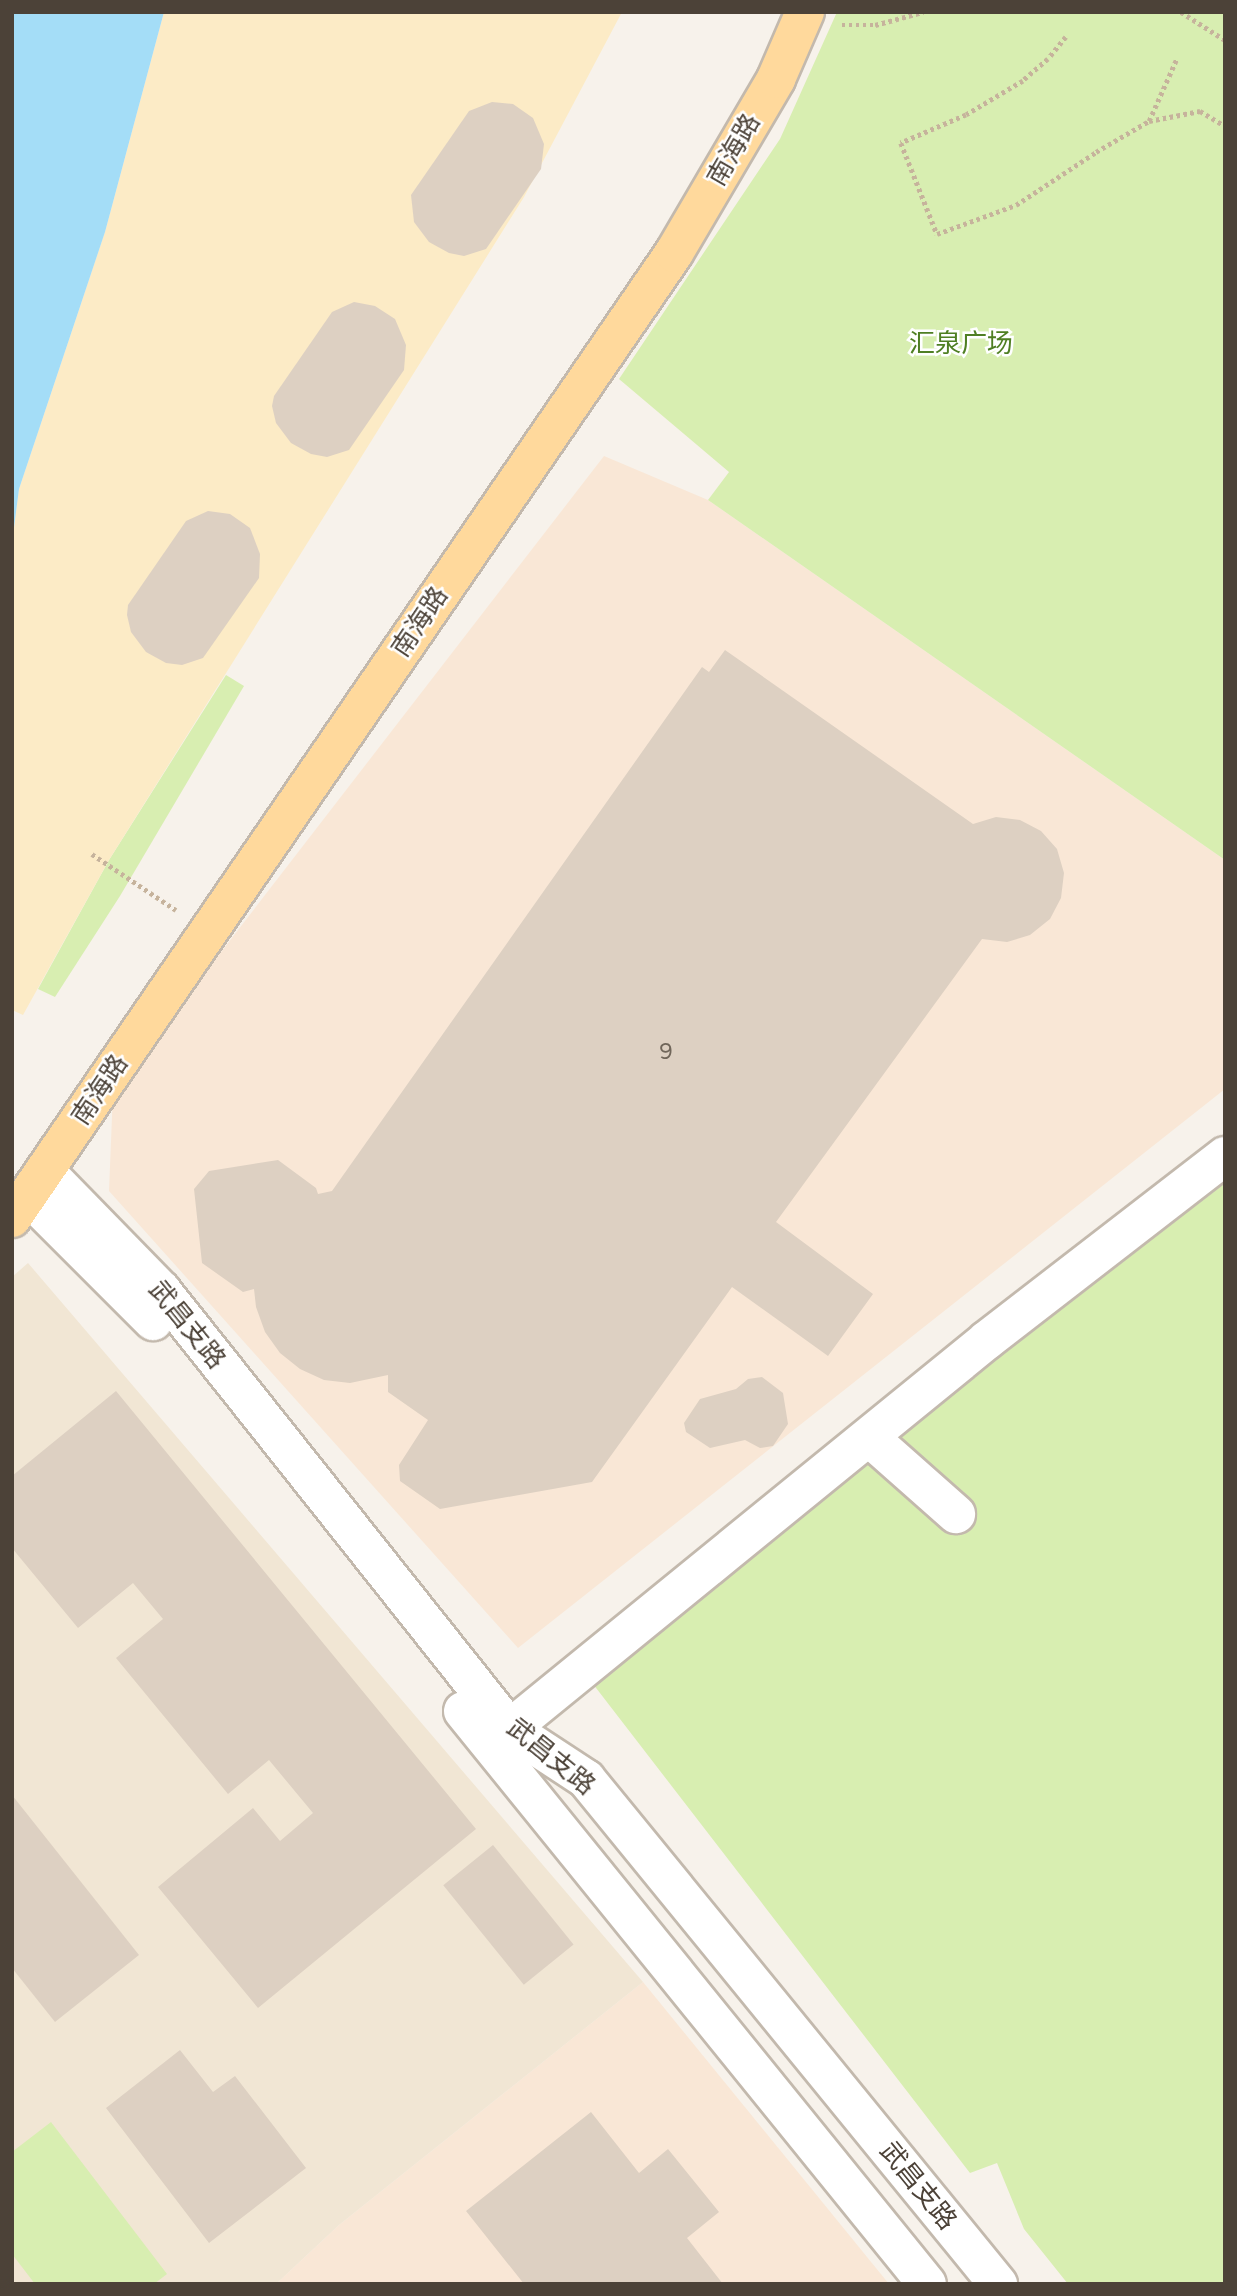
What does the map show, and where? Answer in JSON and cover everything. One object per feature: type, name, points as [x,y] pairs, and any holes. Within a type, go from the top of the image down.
[{"type":"main road","name":"南海路","points":[[29,1195],[674,253],[776,79],[819,17]]},
{"type":"street","points":[[500,1737],[987,1340],[1225,1156]]},
{"type":"street","name":"武昌支路","points":[[29,1195],[161,1290],[500,1737],[927,2284]]},
{"type":"street","points":[[870,1438],[956,1514]]},
{"type":"street","name":"武昌支路","points":[[500,1737],[586,1779],[998,2284]]},
{"type":"path","points":[[819,17],[849,27],[875,25],[923,12]]},
{"type":"path","points":[[1181,12],[1225,40]]},
{"type":"path","points":[[1066,37],[1048,59],[1023,81],[966,115],[901,143],[937,234],[1016,205],[1149,121],[1200,111],[1225,126]]},
{"type":"path","points":[[1149,121],[1177,58]]},
{"type":"path","points":[[92,854],[207,932]]},
{"type":"shaded area","points":[[604,456],[708,500],[1225,860],[1225,1089],[518,1648],[109,1191],[113,1092]]},
{"type":"shaded area","points":[[28,1263],[643,1982],[339,2225],[276,2284],[12,2284],[12,1277]]},
{"type":"shaded area","points":[[643,1982],[889,2284],[276,2284],[339,2225]]},
{"type":"green space","name":"汇泉广场","points":[[837,12],[1225,12],[1225,860],[708,500],[729,472],[619,379],[780,139]]},
{"type":"green space","points":[[226,675],[244,686],[120,896],[55,997],[38,989],[109,860]]},
{"type":"green space","points":[[1225,1156],[1225,2284],[1068,2284],[1024,2229],[997,2163],[970,2173],[583,1671]]},
{"type":"green space","points":[[51,2122],[167,2274],[154,2284],[35,2284],[12,2254],[12,2152]]},
{"type":"sand","points":[[164,12],[622,12],[524,197],[109,860],[23,1015],[12,1010],[12,543],[19,489],[105,232]]},
{"type":"water","points":[[12,12],[164,12],[105,232],[19,489],[12,543]]},
{"type":"building","points":[[492,102],[513,104],[533,118],[544,144],[541,169],[486,249],[464,256],[449,253],[429,242],[414,222],[411,195],[469,111]]},
{"type":"building","points":[[354,302],[375,306],[395,319],[406,345],[404,370],[349,450],[327,457],[311,454],[291,443],[276,423],[272,406],[274,396],[332,312]]},
{"type":"building","points":[[208,511],[230,514],[250,528],[260,554],[259,578],[203,658],[182,665],[166,663],[146,652],[131,632],[128,605],[186,521]]},
{"type":"building","points":[[725,650],[973,824],[996,817],[1020,820],[1041,831],[1057,849],[1064,873],[1061,898],[1050,919],[1030,935],[1007,942],[982,939],[776,1222],[873,1294],[828,1356],[732,1287],[592,1482],[440,1509],[400,1481],[399,1465],[428,1420],[388,1392],[388,1375],[350,1383],[324,1380],[300,1369],[280,1353],[265,1332],[256,1307],[254,1289],[243,1292],[202,1263],[194,1189],[209,1171],[278,1160],[316,1188],[318,1194],[332,1191],[702,667],[709,672]]},
{"type":"building","points":[[762,1377],[783,1393],[788,1424],[773,1446],[760,1448],[745,1440],[710,1448],[686,1432],[684,1423],[700,1399],[736,1389],[748,1379]]},
{"type":"building","points":[[116,1391],[476,1829],[258,2008],[158,1887],[253,1808],[280,1841],[313,1813],[269,1760],[228,1794],[116,1658],[163,1619],[133,1583],[78,1628],[12,1548],[12,1476]]},
{"type":"building","points":[[12,1795],[139,1955],[55,2022],[12,1968]]},
{"type":"building","points":[[493,1845],[574,1944],[524,1985],[443,1885]]},
{"type":"building","points":[[180,2050],[213,2092],[235,2076],[306,2168],[209,2243],[106,2108]]},
{"type":"building","points":[[591,2112],[639,2173],[668,2149],[719,2212],[687,2238],[723,2284],[524,2284],[466,2211]]}]
